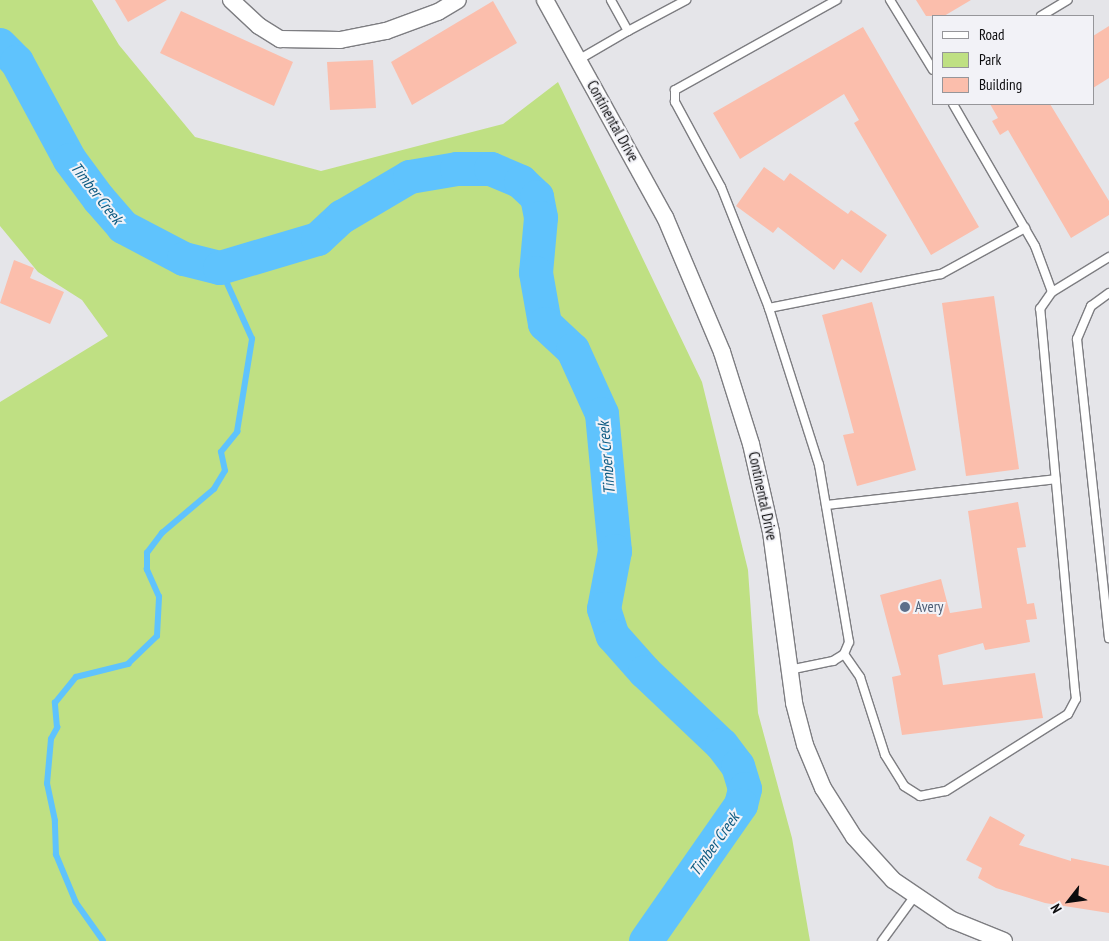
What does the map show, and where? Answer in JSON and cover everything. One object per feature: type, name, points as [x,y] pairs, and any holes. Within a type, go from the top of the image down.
[{"type":"street","points":[[231,0],[259,26],[280,39],[340,40],[386,31],[438,12],[458,0]]},
{"type":"street","name":"Continental Drive","points":[[545,0],[665,217],[722,352],[751,444],[772,532],[789,670],[805,745],[823,788],[866,852],[914,897],[967,927],[1004,941]]},
{"type":"lane","points":[[611,0],[628,31]]},
{"type":"lane","points":[[578,60],[686,0]]},
{"type":"lane","points":[[789,670],[833,661],[844,654],[849,642],[818,465],[769,308],[721,187],[674,102],[675,90],[837,0]]},
{"type":"lane","points":[[890,0],[932,68]]},
{"type":"lane","points":[[1043,15],[1068,0]]},
{"type":"lane","points":[[954,105],[1025,228],[1052,292]]},
{"type":"lane","points":[[769,308],[941,274],[1025,228]]},
{"type":"lane","points":[[844,654],[860,677],[885,755],[904,786],[920,796],[946,791],[1068,714],[1076,699],[1040,309],[1052,292],[1109,257]]},
{"type":"lane","points":[[1109,293],[1091,306],[1077,338],[1109,638]]},
{"type":"lane","points":[[826,505],[1056,479]]},
{"type":"lane","points":[[882,941],[914,897]]},
{"type":"green space","points":[[0,0],[92,0],[119,45],[195,137],[321,171],[503,124],[558,82],[702,382],[748,570],[758,713],[792,838],[810,941],[0,941],[0,402],[108,336],[82,300],[38,272],[0,226]]},
{"type":"building","points":[[115,0],[167,0],[128,22]]},
{"type":"building","points":[[916,0],[971,0],[946,15],[926,16]]},
{"type":"building","points":[[493,1],[517,43],[412,105],[391,62]]},
{"type":"building","points":[[181,11],[293,62],[274,106],[160,53]]},
{"type":"building","points":[[1109,26],[1109,78],[1094,87],[1094,35]]},
{"type":"building","points":[[863,27],[979,227],[931,255],[854,123],[859,120],[844,94],[740,159],[713,113]]},
{"type":"building","points":[[373,60],[376,108],[330,110],[327,62]]},
{"type":"building","points":[[991,105],[1051,105],[1109,201],[1109,215],[1071,238],[1008,130],[1000,135],[992,121],[998,118]]},
{"type":"building","points":[[764,167],[784,181],[790,173],[848,214],[851,210],[887,235],[861,273],[842,259],[834,270],[778,227],[773,233],[736,206]]},
{"type":"building","points":[[14,260],[34,268],[30,278],[64,292],[50,324],[0,303]]},
{"type":"building","points":[[994,296],[1019,469],[966,476],[942,303]]},
{"type":"building","points":[[872,302],[916,470],[857,486],[843,435],[854,433],[822,315]]},
{"type":"building","points":[[1018,502],[1026,547],[1017,548],[1027,604],[1034,603],[1037,619],[1026,620],[1030,642],[985,650],[983,643],[938,655],[943,685],[1035,673],[1043,718],[902,735],[892,677],[901,675],[880,595],[941,579],[950,613],[982,608],[968,511]]},
{"type":"building","points":[[990,816],[1025,835],[1019,845],[1071,861],[1071,858],[1109,866],[1109,913],[1045,903],[996,888],[978,878],[982,868],[966,860]]},
{"type":"waterway","name":"Timber Creek","points":[[0,45],[17,62],[70,160],[123,227],[184,259],[220,268],[318,239],[342,217],[410,177],[457,169],[491,169],[521,182],[537,197],[541,218],[536,273],[545,324],[573,350],[602,414],[615,551],[604,609],[613,636],[645,672],[722,745],[738,766],[745,789],[741,805],[646,941]]},
{"type":"waterway","points":[[103,941],[76,903],[56,855],[55,821],[47,784],[51,739],[57,728],[55,703],[76,677],[128,664],[157,636],[159,597],[147,570],[147,553],[162,533],[214,489],[225,471],[221,452],[237,432],[252,339],[220,268]]},
{"type":"place","name":"Avery","points":[[905,607]]}]
